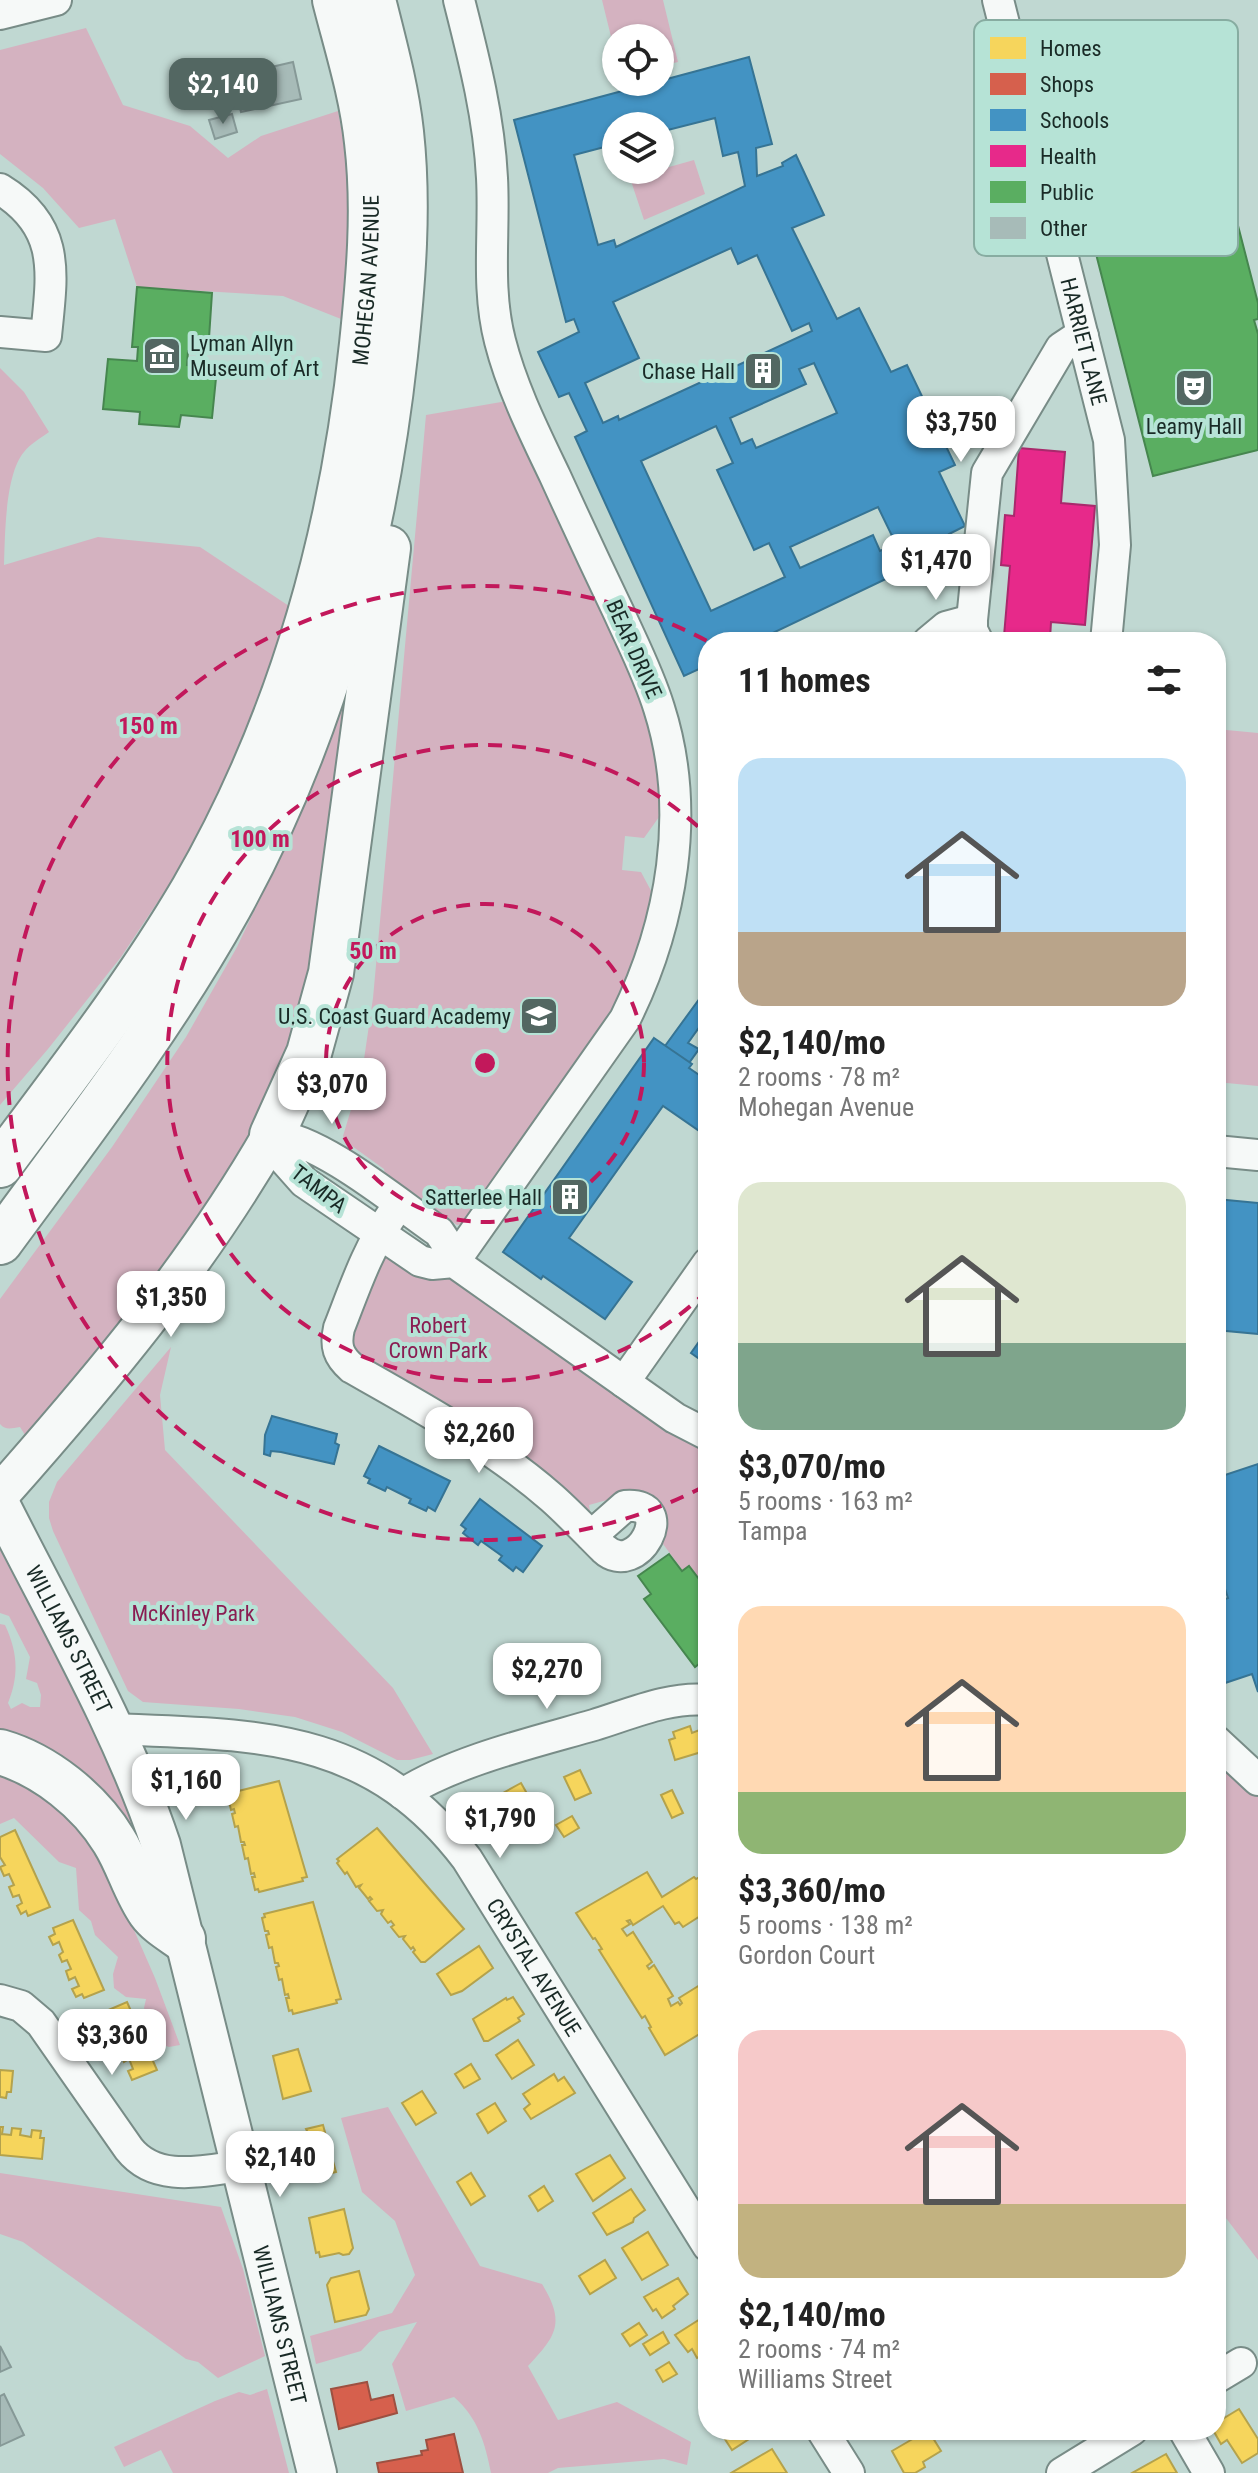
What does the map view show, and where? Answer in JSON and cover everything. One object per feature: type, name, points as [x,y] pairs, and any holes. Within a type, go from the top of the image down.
[{"type":"highway","name":"MOHEGAN AVENUE","points":[[67,1074],[149,962],[215,850],[283,696],[326,560],[343,488],[355,405],[370,224],[365,127],[335,0]]},
{"type":"highway","name":"MOHEGAN AVENUE","points":[[373,0],[395,96],[405,190],[401,301],[385,438]]},
{"type":"highway","points":[[272,1135],[309,1053],[331,973],[388,549],[390,470],[385,438]]},
{"type":"highway","points":[[0,1242],[157,1024],[209,942],[259,850],[302,750],[344,627],[371,518],[385,438]]},
{"type":"highway","points":[[0,1135],[67,1074]]},
{"type":"highway","points":[[0,1165],[67,1074]]},
{"type":"highway","points":[[0,1752],[35,1767],[63,1786],[92,1812],[113,1839],[149,1910],[183,1939]]},
{"type":"main road","points":[[0,1494],[179,1280],[234,1200],[272,1135]]},
{"type":"main road","name":"WILLIAMS STREET","points":[[0,1504],[114,1729],[148,1806],[161,1845],[317,2473]]},
{"type":"street","points":[[0,14],[56,0]]},
{"type":"street","name":"BEAR DRIVE","points":[[454,1262],[625,1019],[637,994],[667,901],[673,859],[675,800],[667,738],[648,676],[531,426],[500,343],[491,280],[493,182],[488,123],[459,0]]},
{"type":"street","name":"HARRIET LANE","points":[[998,0],[1003,20]]},
{"type":"street","points":[[0,189],[21,204],[34,220],[46,241],[52,268],[46,336],[0,332]]},
{"type":"street","name":"HARRIET LANE","points":[[1063,256],[1109,440],[1112,463],[1115,545],[1107,632]]},
{"type":"street","points":[[940,632],[946,627],[975,631],[987,473],[1061,348],[1083,336]]},
{"type":"street","name":"TAMPA","points":[[454,1262],[451,1250],[439,1232],[322,1151],[290,1136],[272,1135],[280,1155],[291,1170],[379,1233],[420,1261],[432,1264],[454,1262],[675,1418],[698,1430]]},
{"type":"street","points":[[1226,1152],[1258,1155]]},
{"type":"street","points":[[400,1205],[379,1233],[339,1328],[339,1355],[352,1368],[469,1436],[506,1462],[553,1499],[591,1536]]},
{"type":"street","points":[[624,1382],[698,1277]]},
{"type":"street","points":[[403,1794],[439,1774],[549,1738],[677,1701],[698,1700]]},
{"type":"street","name":"CRYSTAL AVENUE","points":[[114,1729],[237,1734],[285,1741],[348,1762],[403,1794],[441,1826],[467,1859],[698,2230]]},
{"type":"street","points":[[1226,1750],[1258,1780]]},
{"type":"street","points":[[0,2000],[21,2006],[41,2023],[141,2162],[155,2169],[179,2173],[240,2166]]},
{"type":"street","points":[[828,2440],[849,2473]]},
{"type":"street","points":[[1062,2473],[1116,2440]]},
{"type":"street","points":[[1190,2440],[1209,2473]]},
{"type":"green space","points":[[602,0],[663,0],[669,24],[608,24]]},
{"type":"green space","points":[[86,28],[123,105],[190,126],[228,158],[261,136],[338,111],[348,165],[350,221],[341,319],[283,296],[137,287],[115,219],[79,228],[43,188],[0,154],[0,50]]},
{"type":"green space","points":[[694,160],[705,194],[644,220],[632,184],[674,184],[674,166]]},
{"type":"green space","points":[[0,368],[24,392],[49,432],[24,452],[13,475],[7,506],[4,565],[98,537],[200,547],[295,610],[276,673],[211,811],[173,879],[121,957],[0,1105]]},
{"type":"green space","points":[[507,401],[640,688],[655,733],[664,810],[644,838],[625,836],[622,870],[641,872],[656,900],[633,977],[613,1015],[465,1223],[457,1225],[385,1175],[384,1169],[345,1141],[343,1136],[362,1073],[373,998],[426,415]]},
{"type":"green space","points":[[347,677],[357,679],[318,1009],[211,1207],[54,1407],[25,1435],[20,1427],[5,1428],[0,1424],[0,1299],[112,1147],[186,1037],[237,947],[294,827],[329,740]]},
{"type":"green space","points":[[1226,730],[1258,733],[1258,1086],[1226,1083]]},
{"type":"green space","name":"Robert Crown Park","points":[[388,1255],[435,1279],[455,1279],[698,1441],[698,1578],[689,1566],[683,1571],[663,1544],[667,1517],[651,1495],[619,1492],[607,1500],[589,1505],[590,1511],[582,1508],[357,1356],[349,1338],[383,1256]]},
{"type":"green space","name":"McKinley Park","points":[[171,1347],[160,1395],[165,1450],[393,1688],[433,1754],[397,1760],[342,1732],[295,1717],[239,1709],[143,1702],[128,1691],[53,1531],[49,1502],[57,1482]]},
{"type":"green space","points":[[0,1550],[94,1727],[123,1789],[151,1870],[0,1741],[0,1624],[5,1625],[15,1655],[14,1683],[8,1703],[11,1709],[22,1703],[40,1707],[41,1695],[37,1683],[26,1679],[30,1657],[9,1616],[0,1613]]},
{"type":"green space","points":[[1226,1762],[1258,1791],[1258,2260],[1226,2218]]},
{"type":"green space","points":[[0,1768],[50,1792],[102,1857],[155,1978],[180,2045],[169,2047],[158,2043],[144,2008],[146,1999],[126,1997],[114,1988],[113,1974],[118,1957],[95,1935],[91,1921],[79,1910],[76,1868],[59,1862],[14,1818],[0,1824]]},
{"type":"green space","points":[[388,2107],[480,2266],[542,2284],[556,2319],[551,2337],[528,2366],[558,2420],[617,2402],[691,2442],[687,2465],[664,2459],[558,2468],[548,2473],[491,2473],[479,2432],[454,2397],[406,2411],[392,2364],[417,2322],[379,2332],[361,2351],[316,2364],[310,2336],[392,2313],[415,2275],[395,2221],[362,2192],[341,2118]]},
{"type":"green space","points":[[0,2173],[221,2207],[243,2269],[265,2356],[218,2378],[198,2362],[186,2359],[23,2242],[0,2234]]},
{"type":"green space","points":[[267,2389],[289,2473],[173,2473],[161,2450],[124,2467],[114,2447],[215,2401],[239,2392],[250,2395]]},
{"type":"building: Homes","points":[[690,1726],[692,1733],[698,1731],[698,1753],[675,1760],[669,1740],[675,1738],[673,1732]]},
{"type":"building: Homes","points":[[580,1770],[591,1793],[575,1800],[564,1777]]},
{"type":"building: Homes","points":[[279,1781],[307,1877],[302,1878],[303,1881],[259,1892],[255,1890],[254,1873],[251,1874],[248,1858],[245,1859],[242,1845],[245,1845],[241,1842],[238,1826],[235,1827],[232,1814],[235,1813],[234,1809],[231,1810],[228,1797],[230,1793]]},
{"type":"building: Homes","points":[[521,1783],[538,1813],[504,1832],[485,1803]]},
{"type":"building: Homes","points":[[672,1790],[683,1813],[672,1818],[661,1795]]},
{"type":"building: Homes","points":[[572,1816],[579,1828],[564,1837],[556,1825]]},
{"type":"building: Homes","points":[[377,1828],[464,1929],[425,1962],[421,1962],[413,1947],[411,1949],[403,1939],[405,1936],[399,1937],[391,1927],[394,1925],[391,1921],[388,1923],[381,1914],[383,1910],[377,1911],[369,1901],[372,1899],[368,1899],[359,1888],[361,1885],[356,1887],[337,1863],[337,1859]]},
{"type":"building: Homes","points":[[15,1830],[50,1907],[28,1916],[26,1911],[21,1914],[17,1906],[22,1903],[19,1895],[13,1897],[9,1887],[14,1885],[9,1874],[4,1876],[0,1867],[5,1865],[0,1857],[0,1837]]},
{"type":"building: Homes","points":[[647,1872],[662,1897],[694,1877],[698,1878],[698,1917],[683,1927],[679,1922],[675,1924],[663,1906],[633,1925],[630,1920],[627,1921],[630,1924],[622,1929],[627,1936],[633,1932],[652,1962],[647,1966],[649,1969],[654,1965],[673,1996],[668,1999],[671,2006],[678,2002],[680,2005],[679,1998],[698,1986],[698,2035],[665,2055],[645,2016],[642,2018],[599,1950],[602,1949],[576,1913]]},
{"type":"building: Homes","points":[[313,1902],[341,1999],[336,2000],[337,2003],[293,2014],[292,2010],[289,2011],[288,1994],[285,1995],[282,1979],[279,1980],[276,1967],[279,1966],[275,1963],[272,1947],[269,1948],[266,1935],[269,1934],[265,1931],[262,1918],[264,1914]]},
{"type":"building: Homes","points":[[73,1920],[104,1990],[84,1998],[82,1994],[76,1997],[72,1989],[79,1986],[75,1977],[69,1980],[66,1971],[71,1969],[67,1960],[62,1962],[59,1955],[63,1952],[59,1942],[53,1945],[49,1937],[55,1934],[53,1928]]},
{"type":"building: Homes","points":[[479,1946],[493,1968],[462,1991],[451,1995],[437,1974]]},
{"type":"building: Homes","points":[[513,1997],[524,2014],[518,2018],[520,2021],[484,2041],[473,2019],[506,1998]]},
{"type":"building: Homes","points":[[127,2002],[157,2070],[132,2080],[128,2071],[133,2069],[129,2059],[124,2062],[121,2053],[125,2051],[121,2042],[116,2044],[112,2037],[117,2034],[113,2025],[108,2027],[104,2018],[109,2016],[106,2011]]},
{"type":"building: Homes","points":[[518,2040],[534,2065],[512,2079],[496,2055]]},
{"type":"building: Homes","points":[[298,2049],[311,2091],[283,2099],[273,2056]]},
{"type":"building: Homes","points":[[471,2064],[480,2079],[464,2088],[455,2074]]},
{"type":"building: Homes","points":[[0,2070],[13,2071],[11,2092],[7,2092],[6,2098],[0,2097]]},
{"type":"building: Homes","points":[[554,2074],[558,2081],[564,2077],[575,2093],[531,2119],[524,2109],[530,2104],[523,2094]]},
{"type":"building: Homes","points":[[422,2091],[436,2113],[416,2125],[402,2103]]},
{"type":"building: Homes","points":[[495,2103],[506,2121],[488,2133],[477,2114]]},
{"type":"building: Homes","points":[[323,2125],[336,2172],[319,2176],[318,2172],[298,2181],[286,2174],[280,2153],[290,2150],[287,2139],[308,2133],[306,2129]]},
{"type":"building: Homes","points":[[0,2127],[3,2127],[2,2134],[11,2135],[12,2128],[21,2129],[20,2135],[31,2137],[32,2130],[41,2131],[40,2138],[44,2138],[42,2159],[0,2155]]},
{"type":"building: Homes","points":[[610,2155],[625,2178],[593,2201],[576,2174]]},
{"type":"building: Homes","points":[[471,2173],[485,2196],[471,2205],[457,2182]]},
{"type":"building: Homes","points":[[544,2186],[553,2201],[538,2211],[529,2196]]},
{"type":"building: Homes","points":[[631,2189],[645,2210],[633,2222],[607,2235],[593,2213]]},
{"type":"building: Homes","points":[[344,2209],[353,2248],[349,2254],[320,2257],[319,2252],[316,2253],[309,2218]]},
{"type":"building: Homes","points":[[648,2232],[668,2265],[642,2280],[622,2248]]},
{"type":"building: Homes","points":[[605,2260],[616,2278],[590,2294],[579,2276]]},
{"type":"building: Homes","points":[[359,2271],[369,2309],[366,2315],[335,2322],[327,2285],[331,2278]]},
{"type":"building: Homes","points":[[678,2278],[688,2294],[662,2318],[644,2297]]},
{"type":"building: Homes","points":[[698,2320],[698,2358],[692,2349],[688,2352],[675,2335]]},
{"type":"building: Homes","points":[[639,2323],[647,2335],[630,2346],[622,2334]]},
{"type":"building: Homes","points":[[663,2332],[669,2343],[650,2355],[643,2344]]},
{"type":"building: Homes","points":[[669,2362],[677,2374],[663,2382],[656,2370]]},
{"type":"building: Homes","points":[[1239,2409],[1258,2439],[1258,2453],[1242,2463],[1227,2440],[1221,2444],[1219,2440],[1226,2440],[1226,2417]]},
{"type":"building: Homes","points":[[726,2440],[748,2440],[732,2450]]},
{"type":"building: Homes","points":[[911,2440],[934,2440],[941,2451],[923,2462],[925,2467],[915,2473],[904,2473],[892,2451]]},
{"type":"building: Homes","points":[[772,2449],[787,2473],[731,2473]]},
{"type":"building: Homes","points":[[1166,2454],[1177,2473],[1132,2473]]},
{"type":"building: Shops","points":[[367,2382],[371,2400],[393,2395],[397,2413],[339,2429],[331,2389]]},
{"type":"building: Shops","points":[[454,2434],[463,2473],[379,2473],[377,2463],[422,2455],[421,2451],[428,2450],[426,2440]]},
{"type":"building: Schools","name":"Chase Hall","points":[[749,57],[772,144],[756,148],[757,176],[783,166],[782,163],[796,155],[824,215],[792,228],[837,319],[859,308],[891,372],[907,365],[955,465],[939,472],[965,526],[949,534],[954,545],[909,567],[903,555],[884,564],[890,577],[775,632],[698,632],[698,669],[684,676],[575,437],[587,431],[569,393],[559,397],[538,352],[579,332],[574,319],[566,322],[514,120],[604,96],[674,96],[674,77]],"holes":[[[731,248],[738,264],[757,255],[792,331],[809,323],[812,331],[619,420],[618,416],[603,423],[585,383],[639,358],[613,302]],[[814,363],[837,413],[756,448],[752,439],[741,444],[730,418],[806,384],[799,369]],[[716,426],[733,463],[717,470],[754,550],[769,543],[785,577],[711,611],[641,461]],[[878,507],[896,544],[880,551],[873,535],[800,568],[790,547]]]},
{"type":"building: Schools","points":[[698,1001],[698,1029],[688,1043],[698,1050],[689,1063],[665,1046]]},
{"type":"building: Schools","name":"Satterlee Hall","points":[[654,1038],[692,1064],[689,1068],[698,1074],[698,1130],[663,1106],[569,1238],[632,1282],[605,1319],[503,1252]]},
{"type":"building: Schools","points":[[1226,1200],[1258,1203],[1258,1334],[1226,1331]]},
{"type":"building: Schools","points":[[698,1343],[698,1358],[691,1353]]},
{"type":"building: Schools","points":[[272,1416],[337,1434],[335,1443],[339,1445],[334,1464],[281,1452],[271,1451],[270,1456],[264,1454],[265,1435]]},
{"type":"building: Schools","points":[[379,1446],[450,1481],[435,1511],[428,1507],[426,1511],[409,1503],[411,1499],[387,1487],[385,1491],[368,1483],[370,1479],[364,1476]]},
{"type":"building: Schools","points":[[1258,1464],[1258,1692],[1252,1674],[1226,1683],[1226,1475]]},
{"type":"building: Schools","points":[[480,1499],[542,1546],[523,1572],[516,1567],[513,1571],[499,1560],[502,1556],[481,1541],[478,1545],[463,1533],[466,1529],[461,1525]]},
{"type":"building: Health","points":[[1019,448],[1065,452],[1061,503],[1095,506],[1085,625],[1051,622],[1050,632],[1004,632],[1010,566],[1001,565],[1005,515],[1014,516]]},
{"type":"building: Public","name":"Leamy Hall","points":[[1238,226],[1258,303],[1258,319],[1254,320],[1258,334],[1258,450],[1153,476],[1097,256],[1238,256]]},
{"type":"building: Public","name":"Lyman Allyn Museum of Art","points":[[137,287],[212,293],[208,353],[188,351],[187,365],[217,368],[212,418],[181,415],[179,427],[139,424],[140,412],[103,409],[108,359],[137,361],[138,347],[132,347]]},
{"type":"building: Public","points":[[669,1554],[682,1571],[689,1566],[698,1578],[698,1665],[695,1667],[644,1599],[651,1594],[638,1576]]},
{"type":"building: Other","points":[[293,62],[301,99],[241,112],[232,76]]},
{"type":"building: Other","points":[[232,114],[237,132],[215,139],[209,120]]},
{"type":"building: Other","points":[[0,2346],[11,2367],[0,2372]]},
{"type":"building: Other","points":[[4,2394],[24,2435],[0,2446],[0,2396]]},
{"type":"place","name":"Lyman Allyn Museum of Art","points":[[162,356]]},
{"type":"place","name":"Chase Hall","points":[[763,371]]},
{"type":"place","name":"Leamy Hall","points":[[1194,388]]},
{"type":"place","name":"U.S. Coast Guard Academy","points":[[539,1016]]},
{"type":"place","name":"Satterlee Hall","points":[[570,1197]]}]
